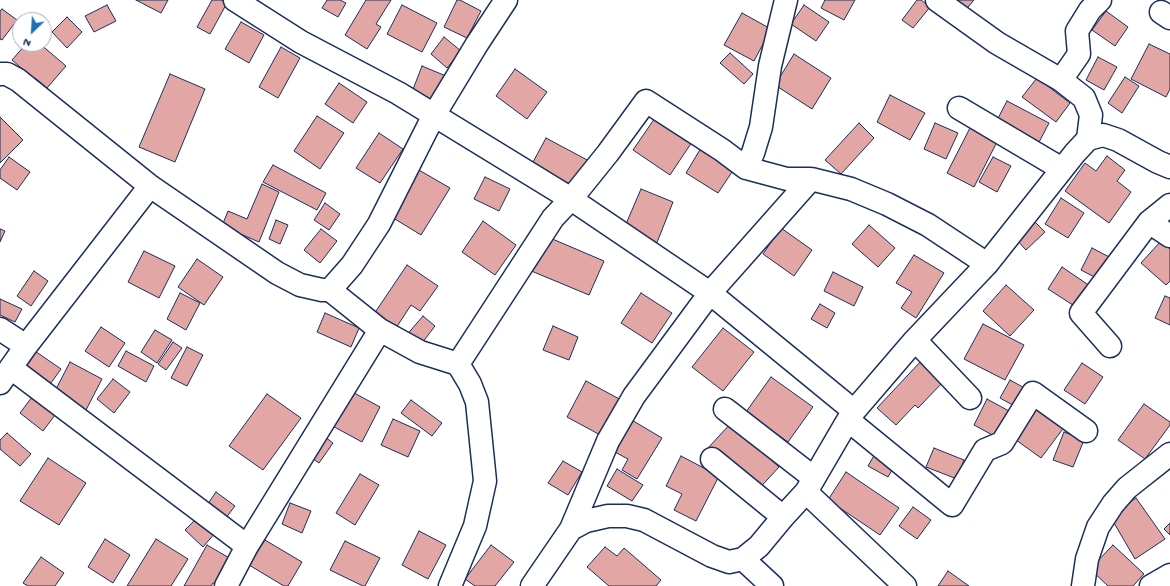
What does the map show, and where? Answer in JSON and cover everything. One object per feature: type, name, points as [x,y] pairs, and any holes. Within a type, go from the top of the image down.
[{"type":"street","points":[[330,290],[352,265],[378,224],[434,115],[477,44],[506,0]]},
{"type":"street","points":[[746,168],[762,127],[770,66],[786,0]]},
{"type":"street","points":[[571,529],[586,521],[608,516],[627,516],[644,520],[712,556],[729,562],[743,559],[759,546],[810,485],[851,416],[915,340],[987,264],[1062,169],[1088,139],[1091,116],[1084,98],[1061,80],[997,43],[937,0]]},
{"type":"street","points":[[1061,80],[1079,54],[1077,31],[1090,10],[1100,0]]},
{"type":"street","points":[[237,1],[301,42],[398,93],[571,199],[710,293],[952,504],[985,450],[1002,443],[1033,394],[1086,431]]},
{"type":"street","points":[[0,74],[7,74],[18,80],[150,186],[277,273],[300,285],[322,290],[330,290],[380,330],[420,352],[458,364],[470,384],[477,402],[485,481],[475,526],[450,586]]},
{"type":"street","points":[[458,364],[553,218],[571,199],[608,153],[646,101],[722,150],[746,168],[787,179],[811,179],[851,189],[888,204],[928,225],[987,264]]},
{"type":"street","points":[[959,108],[1062,169]]},
{"type":"street","points":[[1088,139],[1103,135],[1118,140],[1170,167]]},
{"type":"street","points":[[532,586],[571,529],[608,442],[634,396],[710,293],[811,179]]},
{"type":"street","points":[[150,186],[26,346],[6,375],[248,546]]},
{"type":"street","points":[[1110,346],[1081,313],[1149,222],[1170,205]]},
{"type":"street","points":[[1149,222],[1170,236]]},
{"type":"street","points":[[0,329],[26,346]]},
{"type":"street","points":[[226,586],[248,546],[380,330]]},
{"type":"street","points":[[915,340],[970,398]]},
{"type":"street","points":[[725,409],[810,485],[905,586]]},
{"type":"street","points":[[1083,586],[1087,559],[1098,527],[1113,504],[1127,488],[1170,454]]},
{"type":"street","points":[[712,460],[783,517]]},
{"type":"street","points":[[743,559],[772,586]]},
{"type":"street","points":[[1151,586],[1170,575]]},
{"type":"building","points":[[136,0],[168,0],[161,13]]},
{"type":"building","points":[[212,0],[221,0],[227,3],[210,34],[197,27]]},
{"type":"building","points":[[327,0],[340,0],[346,3],[338,17],[322,8]]},
{"type":"building","points":[[366,0],[391,0],[376,24],[381,27],[367,49],[345,35]]},
{"type":"building","points":[[457,0],[460,0],[481,11],[467,38],[444,27]]},
{"type":"building","points":[[825,0],[855,0],[844,20],[821,8]]},
{"type":"building","points":[[917,0],[921,0],[930,7],[913,28],[902,20]]},
{"type":"building","points":[[948,0],[974,0],[963,13]]},
{"type":"building","points":[[107,5],[116,21],[94,32],[85,16]]},
{"type":"building","points":[[402,5],[437,23],[422,52],[387,34]]},
{"type":"building","points":[[804,5],[829,22],[816,41],[791,24]]},
{"type":"building","points":[[2,9],[12,16],[12,27],[2,40],[0,39],[0,11]]},
{"type":"building","points":[[1106,11],[1128,27],[1115,46],[1092,30]]},
{"type":"building","points":[[742,13],[771,29],[754,61],[724,45]]},
{"type":"building","points":[[67,17],[82,32],[67,48],[52,32]]},
{"type":"building","points":[[241,22],[264,35],[249,63],[225,49]]},
{"type":"building","points":[[444,37],[461,51],[447,68],[431,54]]},
{"type":"building","points":[[1149,44],[1170,54],[1170,89],[1166,97],[1131,79]]},
{"type":"building","points":[[281,47],[300,58],[278,98],[259,87]]},
{"type":"building","points":[[19,52],[49,52],[66,66],[47,88],[12,60]]},
{"type":"building","points":[[730,53],[753,74],[744,84],[720,63]]},
{"type":"building","points":[[794,54],[831,78],[812,109],[775,85]]},
{"type":"building","points":[[1098,57],[1117,67],[1104,90],[1086,80]]},
{"type":"building","points":[[422,66],[446,76],[436,102],[412,92]]},
{"type":"building","points":[[515,69],[547,92],[527,119],[496,96]]},
{"type":"building","points":[[170,74],[205,89],[175,162],[139,147]]},
{"type":"building","points":[[1125,77],[1139,86],[1122,113],[1108,103]]},
{"type":"building","points":[[1037,78],[1070,103],[1056,122],[1022,97]]},
{"type":"building","points":[[339,83],[367,102],[353,123],[325,104]]},
{"type":"building","points":[[890,95],[925,113],[910,140],[877,122]]},
{"type":"building","points":[[1007,101],[1049,123],[1037,146],[995,124]]},
{"type":"building","points":[[657,115],[694,139],[670,175],[633,150]]},
{"type":"building","points":[[317,116],[344,133],[320,169],[294,151]]},
{"type":"building","points":[[0,117],[23,140],[0,163]]},
{"type":"building","points":[[859,123],[874,138],[841,174],[825,160]]},
{"type":"building","points":[[935,123],[958,133],[946,159],[924,149]]},
{"type":"building","points":[[971,126],[998,140],[974,187],[947,173]]},
{"type":"building","points":[[379,133],[403,149],[380,183],[356,168]]},
{"type":"building","points":[[546,138],[591,162],[577,188],[532,164]]},
{"type":"building","points":[[701,148],[734,169],[718,193],[686,173]]},
{"type":"building","points":[[1107,156],[1125,170],[1117,181],[1131,192],[1109,223],[1065,191],[1085,163],[1096,171]]},
{"type":"building","points":[[9,157],[30,172],[17,190],[0,178],[0,170]]},
{"type":"building","points":[[993,157],[1011,166],[997,192],[979,182]]},
{"type":"building","points":[[273,165],[326,193],[317,210],[263,182]]},
{"type":"building","points":[[419,170],[450,188],[421,235],[390,216]]},
{"type":"building","points":[[485,177],[510,189],[499,211],[474,199]]},
{"type":"building","points":[[262,184],[279,192],[259,242],[222,226],[228,211],[247,219]]},
{"type":"building","points":[[641,189],[673,202],[656,245],[623,231]]},
{"type":"building","points":[[1061,198],[1084,213],[1068,238],[1045,224]]},
{"type":"building","points":[[325,203],[340,214],[329,230],[314,220]]},
{"type":"building","points":[[276,220],[288,225],[280,244],[269,239]]},
{"type":"building","points":[[483,221],[516,245],[495,275],[462,252]]},
{"type":"building","points":[[1034,221],[1045,232],[1026,250],[1015,238]]},
{"type":"building","points":[[869,225],[895,248],[878,267],[852,244]]},
{"type":"building","points":[[781,228],[812,250],[794,276],[763,254]]},
{"type":"building","points":[[0,229],[5,231],[0,242]]},
{"type":"building","points":[[321,229],[337,241],[320,263],[304,250]]},
{"type":"building","points":[[543,235],[604,261],[589,295],[529,270]]},
{"type":"building","points":[[1161,241],[1170,249],[1170,281],[1166,285],[1141,263]]},
{"type":"building","points":[[1092,248],[1115,260],[1104,282],[1081,270]]},
{"type":"building","points":[[144,251],[175,266],[159,298],[128,282]]},
{"type":"building","points":[[914,255],[944,273],[916,318],[901,308],[912,292],[896,283]]},
{"type":"building","points":[[197,259],[223,277],[204,305],[178,287]]},
{"type":"building","points":[[407,265],[438,286],[420,311],[411,305],[396,328],[374,314]]},
{"type":"building","points":[[1062,267],[1090,286],[1076,307],[1048,289]]},
{"type":"building","points":[[34,271],[48,281],[31,306],[17,296]]},
{"type":"building","points":[[833,272],[863,287],[854,306],[824,291]]},
{"type":"building","points":[[1006,285],[1034,310],[1010,336],[983,311]]},
{"type":"building","points":[[180,293],[200,303],[186,330],[167,319]]},
{"type":"building","points":[[641,293],[672,313],[652,343],[621,323]]},
{"type":"building","points":[[1165,296],[1170,298],[1170,325],[1155,318]]},
{"type":"building","points":[[0,299],[22,309],[15,322],[0,315]]},
{"type":"building","points":[[820,304],[835,313],[827,328],[811,319]]},
{"type":"building","points":[[325,313],[359,328],[351,347],[317,332]]},
{"type":"building","points":[[423,316],[435,326],[419,347],[405,337]]},
{"type":"building","points":[[983,324],[1024,345],[1005,380],[964,359]]},
{"type":"building","points":[[553,326],[578,337],[569,360],[543,350]]},
{"type":"building","points":[[101,327],[125,343],[109,367],[85,351]]},
{"type":"building","points":[[723,328],[754,352],[723,391],[692,367]]},
{"type":"building","points":[[155,330],[172,340],[157,363],[141,352]]},
{"type":"building","points":[[173,342],[182,348],[166,370],[158,364]]},
{"type":"building","points":[[187,347],[203,355],[187,386],[171,378]]},
{"type":"building","points":[[32,349],[61,369],[48,387],[19,367]]},
{"type":"building","points":[[126,351],[154,366],[146,382],[118,366]]},
{"type":"building","points":[[922,360],[944,381],[918,408],[915,405],[896,425],[877,408]]},
{"type":"building","points":[[70,362],[102,379],[86,410],[54,393]]},
{"type":"building","points":[[1082,363],[1103,377],[1085,404],[1064,390]]},
{"type":"building","points":[[771,377],[813,407],[788,442],[746,412]]},
{"type":"building","points":[[113,379],[130,392],[114,413],[97,399]]},
{"type":"building","points":[[1010,380],[1028,390],[1018,408],[1000,398]]},
{"type":"building","points":[[586,381],[623,401],[604,437],[567,417]]},
{"type":"building","points":[[345,388],[380,407],[362,442],[327,423]]},
{"type":"building","points":[[35,393],[58,411],[43,431],[20,413]]},
{"type":"building","points":[[267,394],[301,418],[263,470],[229,446]]},
{"type":"building","points":[[987,399],[1009,411],[996,437],[974,425]]},
{"type":"building","points":[[411,400],[442,423],[432,436],[401,413]]},
{"type":"building","points":[[1037,404],[1065,426],[1041,458],[1012,437]]},
{"type":"building","points":[[1144,404],[1170,422],[1170,425],[1145,459],[1118,440]]},
{"type":"building","points":[[393,419],[420,431],[408,457],[381,445]]},
{"type":"building","points":[[630,419],[662,438],[637,479],[622,470],[628,459],[611,450]]},
{"type":"building","points":[[731,423],[779,467],[756,492],[708,448]]},
{"type":"building","points":[[1064,432],[1084,440],[1073,467],[1053,460]]},
{"type":"building","points":[[7,433],[31,454],[20,466],[0,449],[0,440]]},
{"type":"building","points":[[321,434],[333,443],[319,463],[306,454]]},
{"type":"building","points":[[934,448],[964,460],[957,479],[926,467]]},
{"type":"building","points":[[876,452],[896,463],[888,477],[868,466]]},
{"type":"building","points":[[681,456],[719,476],[696,521],[674,510],[682,494],[666,486]]},
{"type":"building","points":[[48,458],[86,483],[59,525],[20,501]]},
{"type":"building","points":[[563,461],[582,472],[568,495],[548,483]]},
{"type":"building","points":[[617,469],[643,485],[632,501],[607,486]]},
{"type":"building","points":[[846,472],[899,508],[880,535],[828,500]]},
{"type":"building","points":[[360,474],[379,485],[355,525],[336,513]]},
{"type":"building","points":[[216,492],[235,506],[225,519],[207,505]]},
{"type":"building","points":[[1136,498],[1165,539],[1135,559],[1110,516]]},
{"type":"building","points":[[290,503],[311,511],[302,533],[282,524]]},
{"type":"building","points":[[913,507],[931,520],[917,539],[899,526]]},
{"type":"building","points":[[198,517],[215,533],[203,547],[185,530]]},
{"type":"building","points":[[1170,523],[1170,535],[1164,529]]},
{"type":"building","points":[[419,531],[446,545],[428,579],[402,565]]},
{"type":"building","points":[[105,539],[130,555],[113,583],[88,567]]},
{"type":"building","points":[[156,539],[188,559],[171,586],[127,586]]},
{"type":"building","points":[[265,540],[302,562],[288,586],[284,586],[249,565]]},
{"type":"building","points":[[345,541],[380,558],[365,586],[330,570]]},
{"type":"building","points":[[207,545],[231,559],[216,584],[213,583],[211,586],[184,586]]},
{"type":"building","points":[[491,545],[514,562],[495,586],[475,586],[465,579]]},
{"type":"building","points":[[1113,545],[1144,574],[1133,586],[1108,586],[1090,569]]},
{"type":"building","points":[[605,547],[617,556],[624,548],[661,580],[656,586],[609,586],[587,567]]},
{"type":"building","points":[[41,557],[64,573],[55,586],[28,586],[23,583]]},
{"type":"building","points":[[948,571],[969,586],[938,586]]}]
